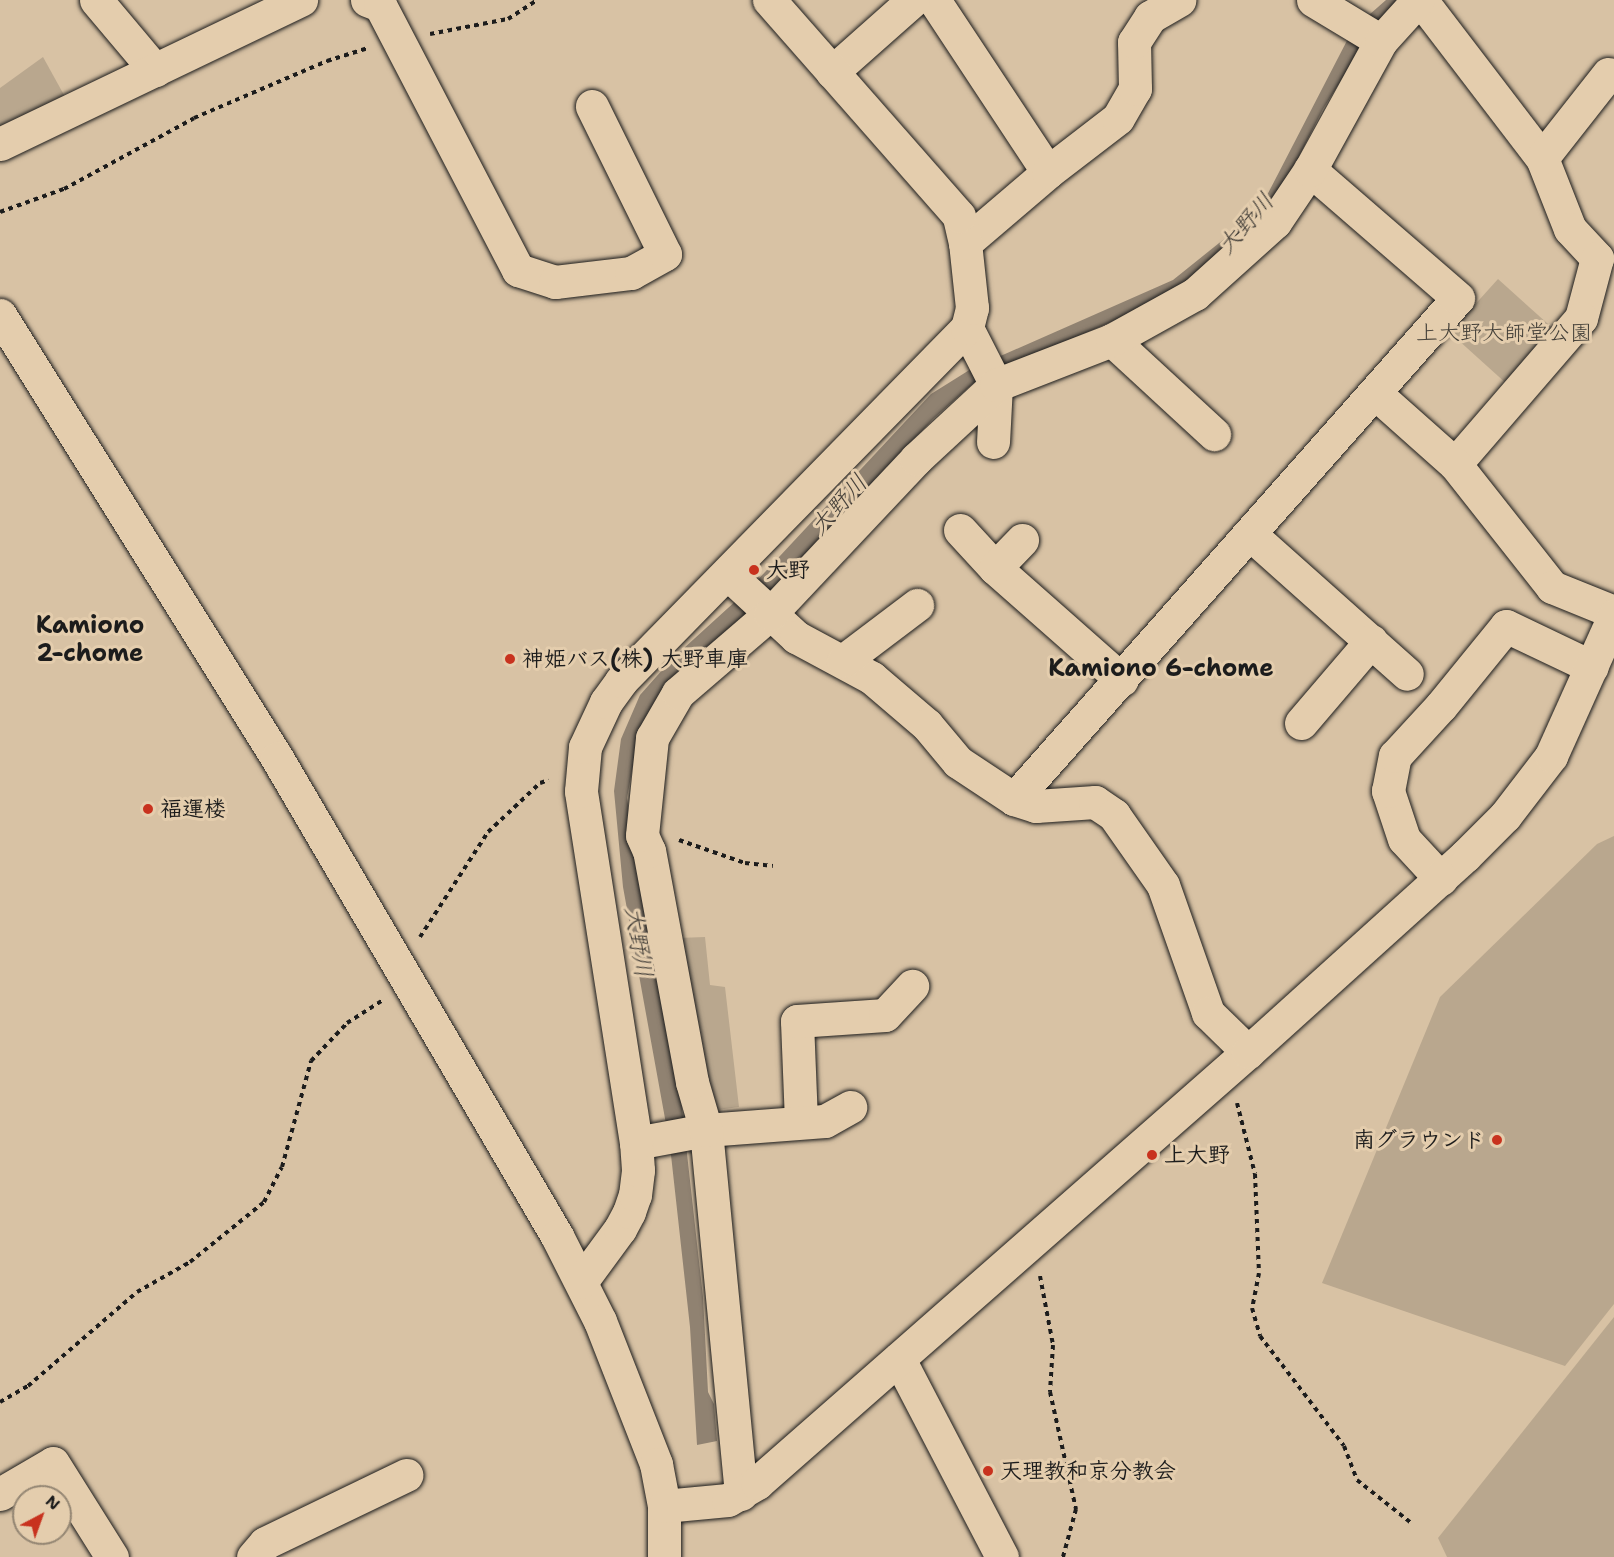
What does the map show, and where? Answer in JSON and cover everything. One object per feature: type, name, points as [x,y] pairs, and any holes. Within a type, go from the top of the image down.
[{"type":"street","points":[[96,0],[155,70]]},
{"type":"street","points":[[0,144],[301,0]]},
{"type":"street","points":[[367,0],[380,5],[518,270],[555,282],[631,273],[665,254],[592,106]]},
{"type":"street","points":[[769,0],[958,216],[965,243],[973,340],[996,385],[993,442]]},
{"type":"street","points":[[832,72],[913,0]]},
{"type":"street","points":[[934,0],[1048,172]]},
{"type":"street","points":[[965,243],[1048,172],[1118,118],[1135,89],[1134,42],[1150,17],[1177,0]]},
{"type":"street","points":[[1313,0],[1381,41]]},
{"type":"street","points":[[741,1494],[706,1130],[692,1082],[649,851],[642,836],[652,738],[678,693],[770,614],[916,459],[996,385],[1112,339],[1194,294],[1275,222],[1310,170],[1381,41],[1420,0],[1542,158],[1570,229],[1597,258],[1581,318],[1455,464]]},
{"type":"street","points":[[1542,158],[1608,74]]},
{"type":"street","points":[[1014,799],[1122,680],[1458,298],[1310,170]]},
{"type":"street","points":[[0,315],[277,758],[401,968],[581,1282],[605,1331],[656,1464],[664,1506],[664,1557]]},
{"type":"street","points":[[1112,339],[1214,434]]},
{"type":"street","points":[[581,1282],[620,1229],[629,1212],[638,1170],[636,1143],[581,791],[581,770],[585,747],[594,724],[621,681],[728,574],[973,340]]},
{"type":"street","points":[[664,1506],[728,1500],[758,1483],[1237,1062],[1441,879],[1505,816],[1551,756],[1614,614],[1552,587],[1455,464],[1375,393]]},
{"type":"street","points":[[960,530],[994,568],[1122,680]]},
{"type":"street","points":[[1250,534],[1407,674]]},
{"type":"street","points":[[994,568],[1022,540]]},
{"type":"street","points":[[728,574],[796,637],[872,678],[918,717],[958,762],[1014,799],[1036,806],[1095,802],[1114,815],[1163,885],[1208,1013],[1237,1062]]},
{"type":"street","points":[[843,662],[917,605]]},
{"type":"street","points":[[1441,879],[1404,839],[1388,791],[1395,756],[1441,706],[1506,626],[1592,668]]},
{"type":"street","points":[[1301,723],[1371,641]]},
{"type":"street","points":[[801,1121],[797,1021],[885,1015],[912,986]]},
{"type":"street","points":[[636,1143],[706,1130],[825,1120],[850,1107]]},
{"type":"street","points":[[899,1359],[1002,1557]]},
{"type":"street","points":[[0,1494],[53,1463],[112,1557]]},
{"type":"street","points":[[264,1552],[406,1475]]},
{"type":"path","points":[[0,212],[64,189],[194,118],[327,61],[398,40],[508,19],[537,0]]},
{"type":"path","points":[[0,1402],[28,1386],[136,1292],[190,1262],[264,1202],[282,1167],[311,1062],[347,1023],[384,999],[401,968],[488,832],[540,783],[581,770]]},
{"type":"path","points":[[649,851],[677,839],[745,863],[773,866]]},
{"type":"path","points":[[1237,1062],[1238,1106],[1255,1174],[1259,1273],[1252,1308],[1260,1336],[1344,1446],[1357,1480],[1410,1522]]},
{"type":"path","points":[[1028,1244],[1041,1279],[1053,1345],[1050,1392],[1076,1509],[1063,1557]]},
{"type":"green space","points":[[43,57],[69,104],[0,137],[0,88]]},
{"type":"green space","name":"上大野大師堂公園","points":[[1498,279],[1559,334],[1511,387],[1450,333]]},
{"type":"green space","name":"南グラウンド","points":[[1614,836],[1614,1304],[1565,1366],[1322,1283],[1440,997],[1597,844]]},
{"type":"green space","points":[[705,937],[710,985],[725,987],[739,1107],[709,1111],[678,938]]},
{"type":"green space","points":[[1614,1317],[1614,1557],[1447,1557],[1438,1538]]},
{"type":"water","name":"大野川","points":[[1386,0],[1408,0],[1366,41],[1323,109],[1286,182],[1258,229],[1178,293],[977,380],[933,419],[782,581],[636,749],[627,798],[643,900],[681,1100],[703,1297],[708,1392],[714,1404],[717,1441],[697,1445],[690,1327],[670,1146],[623,887],[614,791],[621,739],[640,695],[672,659],[750,588],[931,394],[971,369],[1173,280],[1249,219],[1263,203],[1353,29]]},
{"type":"place","name":"大野","points":[[754,570]]},
{"type":"place","name":"神姫バス(株) 大野車庫","points":[[510,659]]},
{"type":"place","name":"福運楼","points":[[148,809]]},
{"type":"place","name":"南グラウンド","points":[[1497,1140]]},
{"type":"place","name":"上大野","points":[[1152,1155]]},
{"type":"place","name":"天理教和京分教会","points":[[988,1471]]},
{"type":"district","name":"Kamiono 2-chome","points":[[90,640]]},
{"type":"district","name":"Kamiono 6-chome","points":[[1161,669]]}]
